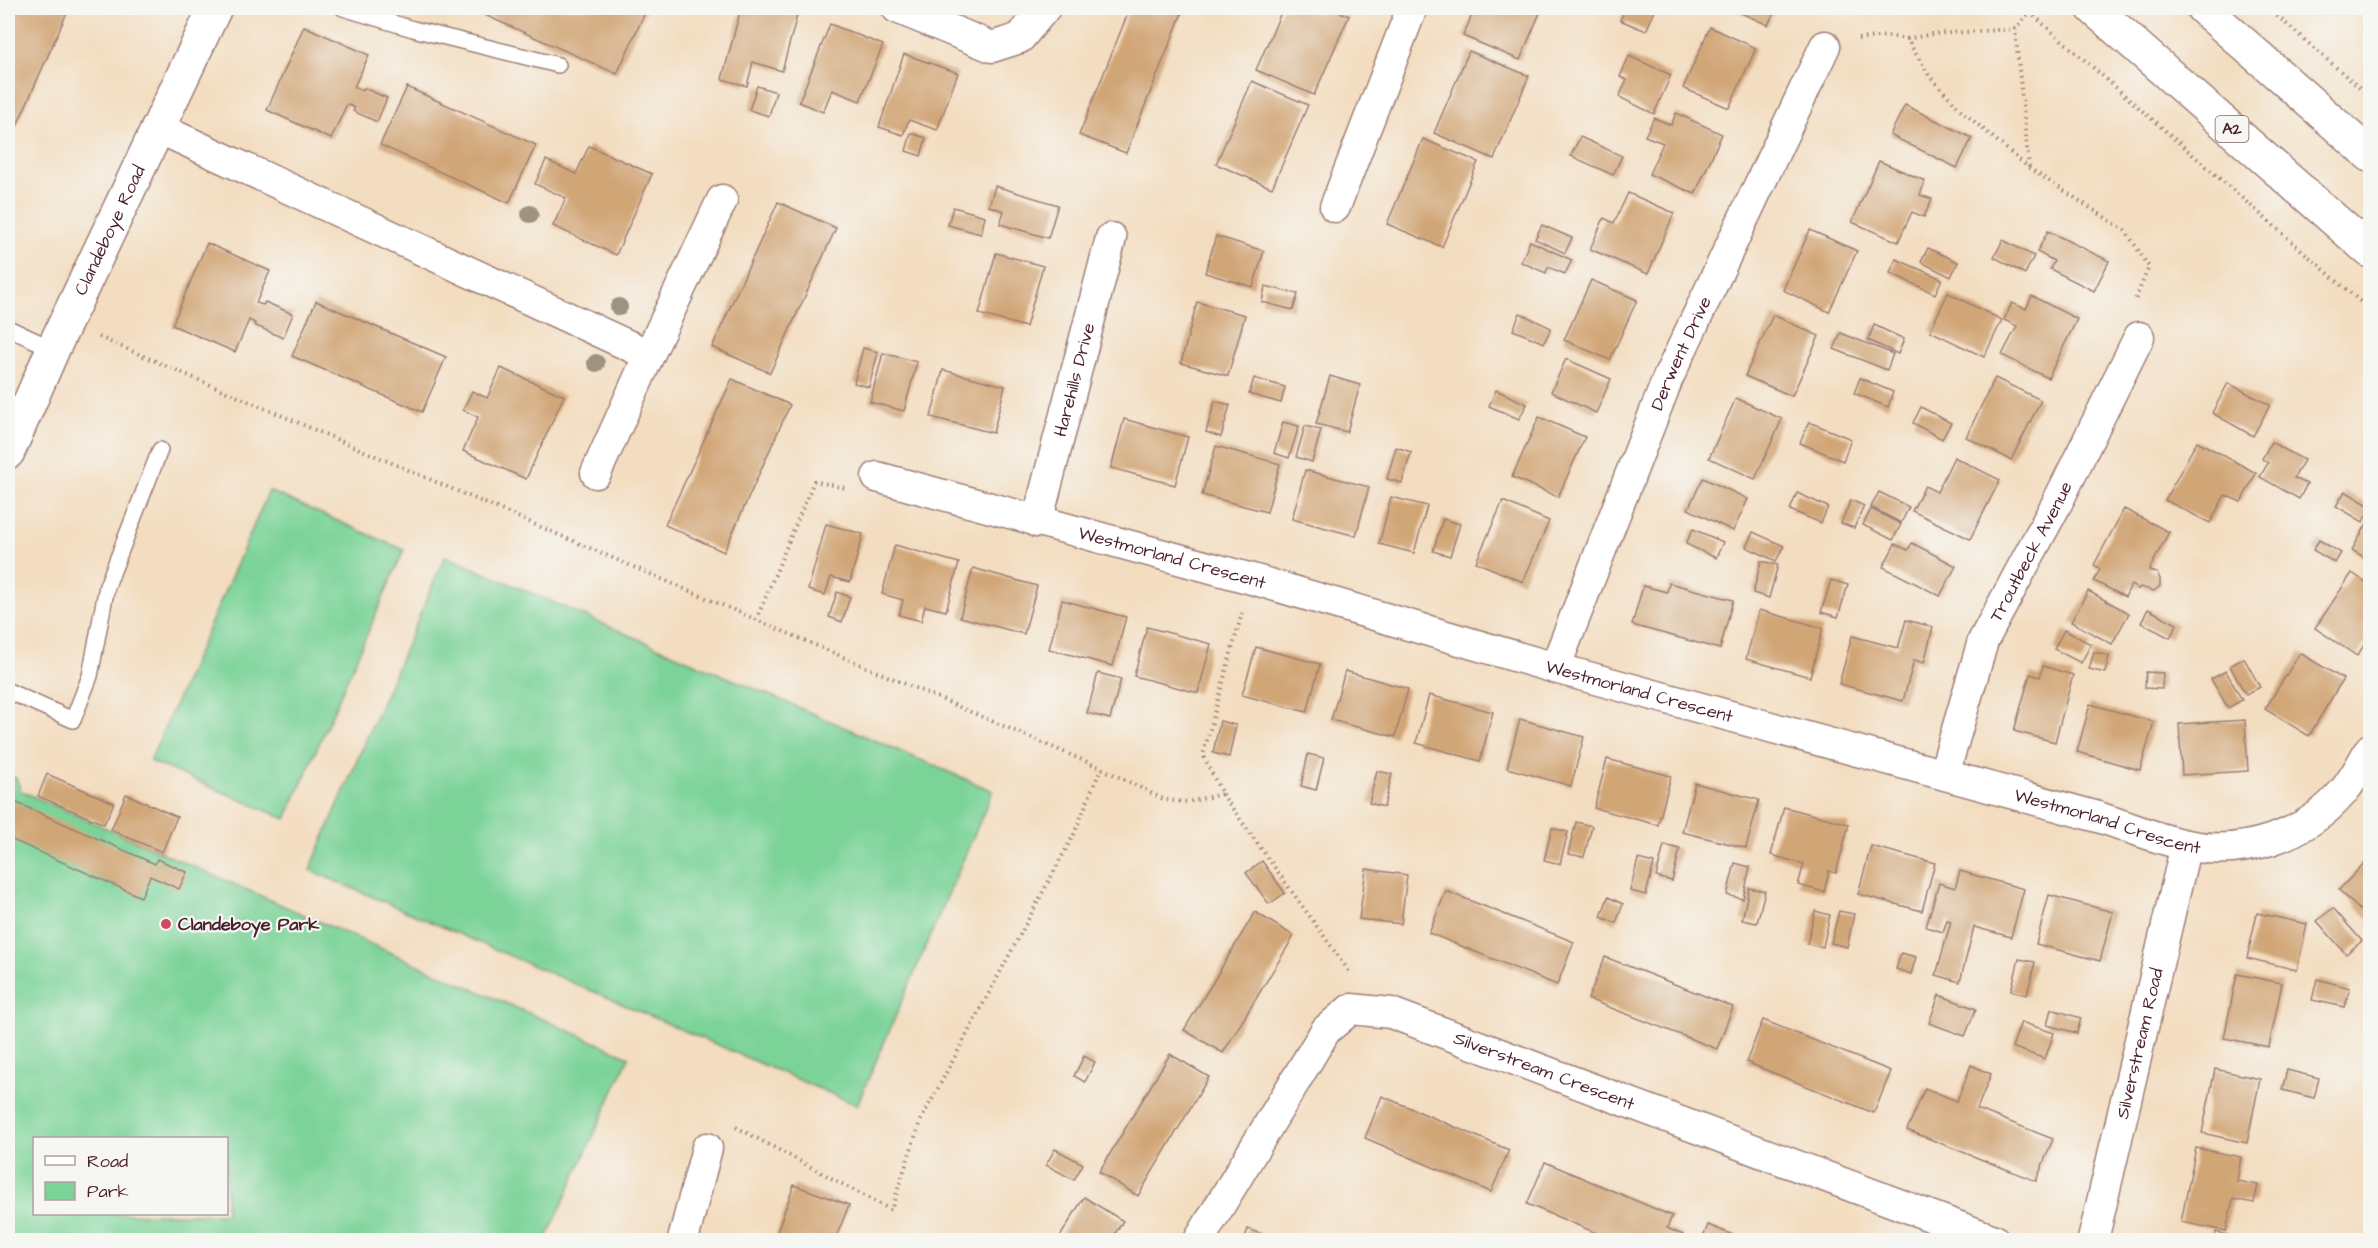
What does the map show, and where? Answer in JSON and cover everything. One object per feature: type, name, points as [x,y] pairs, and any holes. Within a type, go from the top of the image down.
[{"type":"main road","name":"Clandeboye Road","points":[[8,452],[59,336],[215,8]]},
{"type":"main road","name":"A2","points":[[2093,8],[2370,251]]},
{"type":"main road","points":[[2203,8],[2370,155]]},
{"type":"street","points":[[897,8],[992,46],[1020,38],[1045,8]]},
{"type":"street","points":[[1335,207],[1412,8]]},
{"type":"street","name":"Derwent Drive","points":[[1555,668],[1668,378],[1825,46]]},
{"type":"street","points":[[158,128],[649,355]]},
{"type":"street","points":[[596,473],[722,200]]},
{"type":"street","name":"Harehills Drive","points":[[1037,522],[1111,238]]},
{"type":"street","name":"Troutbeck Avenue","points":[[1944,774],[1983,640],[2057,502],[2139,337]]},
{"type":"street","name":"Westmorland Crescent","points":[[877,477],[1252,579],[1555,668],[2098,817],[2186,845],[2229,849],[2279,838],[2316,818],[2343,792],[2370,749]]},
{"type":"street","name":"Silverstream Road","points":[[2093,1240],[2186,845]]},
{"type":"street","name":"Silverstream Crescent","points":[[1199,1240],[1326,1030],[1351,1009],[1391,1013],[1994,1240]]},
{"type":"street","points":[[683,1240],[707,1148]]},
{"type":"lane","points":[[343,8],[413,29],[558,65]]},
{"type":"lane","points":[[8,328],[59,336]]},
{"type":"lane","points":[[8,691],[72,720],[90,676],[107,586],[160,450]]},
{"type":"path","points":[[2025,8],[2370,310]]},
{"type":"path","points":[[2268,8],[2370,97]]},
{"type":"path","points":[[1825,46],[1861,38],[1887,36],[1907,39],[1932,34],[2014,29],[2030,12]]},
{"type":"path","points":[[2014,29],[2029,168]]},
{"type":"path","points":[[1907,39],[1930,77],[1963,112],[2029,168],[2126,231],[2149,267],[2132,306],[2139,337]]},
{"type":"path","points":[[59,336],[756,620],[1101,768],[1164,800],[1188,802],[1222,794]]},
{"type":"path","points":[[756,620],[814,481],[870,494],[877,477]]},
{"type":"path","points":[[1252,579],[1203,755],[1222,794],[1353,978],[1364,1011]]},
{"type":"path","points":[[728,1122],[891,1210],[920,1122],[1074,834],[1101,768]]},
{"type":"green space","points":[[269,491],[404,550],[286,819],[150,761]]},
{"type":"green space","points":[[445,556],[993,791],[857,1105],[310,870]]},
{"type":"green space","name":"Clandeboye Park","points":[[8,775],[16,778],[21,791],[629,1057],[546,1240],[8,1240]]},
{"type":"building","points":[[8,8],[69,8],[8,146]]},
{"type":"building","points":[[469,8],[647,8],[617,74]]},
{"type":"building","points":[[741,8],[780,8],[798,12],[782,71],[753,62],[747,86],[722,79]]},
{"type":"building","points":[[1130,8],[1184,8],[1126,153],[1079,135]]},
{"type":"building","points":[[1283,8],[1330,8],[1349,16],[1314,95],[1256,70]]},
{"type":"building","points":[[1475,8],[1542,8],[1520,60],[1463,36]]},
{"type":"building","points":[[1626,8],[1656,8],[1646,31],[1620,20]]},
{"type":"building","points":[[1730,8],[1776,8],[1768,25]]},
{"type":"building","points":[[2367,8],[2370,8],[2370,29],[2363,27]]},
{"type":"building","points":[[830,24],[883,45],[860,101],[832,90],[823,112],[799,102]]},
{"type":"building","points":[[304,26],[369,55],[354,87],[362,91],[364,88],[387,98],[377,122],[353,111],[355,108],[347,104],[331,139],[267,110]]},
{"type":"building","points":[[1710,27],[1756,48],[1729,108],[1683,88]]},
{"type":"building","points":[[1469,51],[1529,76],[1494,159],[1434,133]]},
{"type":"building","points":[[904,54],[958,73],[937,130],[909,120],[903,135],[879,127]]},
{"type":"building","points":[[1629,56],[1671,75],[1654,114],[1619,97],[1627,80],[1620,77]]},
{"type":"building","points":[[1252,81],[1308,105],[1272,188],[1216,164]]},
{"type":"building","points":[[757,86],[776,92],[769,116],[749,110]]},
{"type":"building","points":[[407,87],[536,145],[509,203],[380,145]]},
{"type":"building","points":[[1905,105],[1972,138],[1957,168],[1890,135]]},
{"type":"building","points":[[1676,113],[1722,134],[1695,194],[1649,174],[1663,143],[1645,136],[1654,118],[1671,125]]},
{"type":"building","points":[[911,133],[926,138],[921,156],[906,151]]},
{"type":"building","points":[[1580,137],[1622,156],[1613,175],[1571,156]]},
{"type":"building","points":[[1423,139],[1478,162],[1442,247],[1387,224]]},
{"type":"building","points":[[589,146],[652,174],[616,255],[553,226],[566,198],[535,184],[546,160],[576,174]]},
{"type":"building","points":[[1879,161],[1925,181],[1920,195],[1932,199],[1924,217],[1912,212],[1898,242],[1852,222]]},
{"type":"building","points":[[995,186],[1058,205],[1048,238],[1000,224],[1004,211],[989,206]]},
{"type":"building","points":[[1628,193],[1674,213],[1648,274],[1590,249],[1604,218],[1614,223]]},
{"type":"building","points":[[778,202],[836,228],[770,373],[712,347]]},
{"type":"building","points":[[953,207],[985,216],[981,234],[948,225]]},
{"type":"building","points":[[1542,225],[1572,238],[1565,253],[1535,239]]},
{"type":"building","points":[[1810,230],[1857,251],[1829,312],[1783,290]]},
{"type":"building","points":[[2048,231],[2109,261],[2094,291],[2050,269],[2054,261],[2037,252]]},
{"type":"building","points":[[1216,236],[1264,251],[1253,287],[1205,273]]},
{"type":"building","points":[[2003,240],[2034,256],[2025,274],[1994,257]]},
{"type":"building","points":[[1530,241],[1572,260],[1565,274],[1548,267],[1546,273],[1521,262]]},
{"type":"building","points":[[207,243],[270,271],[256,303],[263,305],[265,302],[293,314],[283,338],[254,325],[255,323],[249,320],[235,352],[172,325]]},
{"type":"building","points":[[1928,248],[1958,262],[1951,277],[1921,262]]},
{"type":"building","points":[[996,253],[1043,266],[1026,327],[979,314]]},
{"type":"building","points":[[1896,259],[1942,279],[1935,294],[1890,273]]},
{"type":"building","points":[[1591,280],[1637,300],[1610,360],[1564,340]]},
{"type":"building","points":[[1265,286],[1298,294],[1293,310],[1262,302]]},
{"type":"building","points":[[1948,293],[2002,320],[1984,357],[1930,331]]},
{"type":"building","points":[[2032,296],[2077,319],[2048,378],[2002,355],[2017,326],[2004,320],[2012,303],[2026,309]]},
{"type":"building","points":[[316,301],[446,357],[422,412],[292,356]]},
{"type":"building","points":[[1197,302],[1245,315],[1228,376],[1181,363]]},
{"type":"building","points":[[1520,313],[1551,328],[1544,343],[1513,330]]},
{"type":"building","points":[[1773,315],[1819,336],[1792,396],[1745,376]]},
{"type":"building","points":[[1874,325],[1904,339],[1898,354],[1868,340]]},
{"type":"building","points":[[1841,333],[1893,354],[1887,370],[1834,349]]},
{"type":"building","points":[[863,348],[878,352],[869,387],[854,383]]},
{"type":"building","points":[[883,353],[917,362],[904,411],[870,402]]},
{"type":"building","points":[[1566,359],[1611,379],[1596,413],[1551,392]]},
{"type":"building","points":[[501,368],[564,396],[526,479],[463,451],[478,417],[463,410],[472,391],[487,398]]},
{"type":"building","points":[[943,370],[1005,386],[993,433],[931,417]]},
{"type":"building","points":[[1330,376],[1360,385],[1347,432],[1316,424]]},
{"type":"building","points":[[1254,378],[1285,387],[1281,403],[1249,394]]},
{"type":"building","points":[[1860,378],[1893,392],[1888,407],[1854,393]]},
{"type":"building","points":[[1995,378],[2041,400],[2011,460],[1966,437]]},
{"type":"building","points":[[732,379],[790,405],[724,552],[665,525]]},
{"type":"building","points":[[2228,383],[2270,405],[2253,436],[2212,413]]},
{"type":"building","points":[[1496,390],[1527,404],[1519,419],[1489,406]]},
{"type":"building","points":[[1736,398],[1782,419],[1755,479],[1709,458]]},
{"type":"building","points":[[1215,401],[1230,405],[1221,437],[1206,432]]},
{"type":"building","points":[[1921,407],[1951,423],[1942,439],[1913,423]]},
{"type":"building","points":[[1539,417],[1585,437],[1558,497],[1512,477]]},
{"type":"building","points":[[1124,419],[1188,437],[1175,485],[1111,468]]},
{"type":"building","points":[[1283,422],[1299,426],[1289,458],[1274,453]]},
{"type":"building","points":[[1809,422],[1851,439],[1843,461],[1800,443]]},
{"type":"building","points":[[1305,426],[1321,430],[1312,462],[1296,457]]},
{"type":"building","points":[[2197,441],[2256,473],[2241,502],[2225,495],[2210,523],[2165,500]]},
{"type":"building","points":[[2271,442],[2304,460],[2294,478],[2307,484],[2299,499],[2260,477],[2268,463],[2262,459]]},
{"type":"building","points":[[1216,446],[1280,464],[1267,512],[1202,495]]},
{"type":"building","points":[[1396,447],[1411,452],[1402,483],[1387,479]]},
{"type":"building","points":[[1954,457],[2000,480],[1970,539],[1912,511],[1925,486],[1937,492]]},
{"type":"building","points":[[1305,470],[1369,487],[1356,536],[1292,519]]},
{"type":"building","points":[[1703,478],[1748,499],[1733,531],[1688,509]]},
{"type":"building","points":[[2345,491],[2370,506],[2363,522],[2336,506]]},
{"type":"building","points":[[1879,492],[1909,507],[1901,523],[1871,507]]},
{"type":"building","points":[[1797,493],[1828,507],[1821,523],[1790,510]]},
{"type":"building","points":[[1391,497],[1427,506],[1414,553],[1379,544]]},
{"type":"building","points":[[1851,500],[1864,506],[1854,528],[1841,523]]},
{"type":"building","points":[[1503,501],[1549,521],[1523,582],[1476,562]]},
{"type":"building","points":[[1871,509],[1901,524],[1893,540],[1863,525]]},
{"type":"building","points":[[2124,509],[2169,532],[2149,570],[2157,573],[2160,586],[2154,591],[2140,587],[2138,589],[2131,585],[2125,597],[2094,581],[2100,569],[2094,565]]},
{"type":"building","points":[[2370,518],[2370,561],[2352,550]]},
{"type":"building","points":[[1443,519],[1460,524],[1450,556],[1433,551]]},
{"type":"building","points":[[826,524],[863,534],[850,582],[831,577],[825,595],[808,590]]},
{"type":"building","points":[[1693,529],[1723,542],[1716,558],[1686,544]]},
{"type":"building","points":[[1753,532],[1784,546],[1776,561],[1746,547]]},
{"type":"building","points":[[2319,540],[2341,553],[2335,563],[2313,550]]},
{"type":"building","points":[[1912,543],[1956,566],[1940,596],[1883,567],[1895,544],[1908,550]]},
{"type":"building","points":[[895,545],[959,563],[946,611],[925,606],[921,621],[899,615],[903,600],[882,594]]},
{"type":"building","points":[[1761,561],[1778,565],[1769,598],[1753,593]]},
{"type":"building","points":[[973,568],[1037,586],[1024,634],[960,617]]},
{"type":"building","points":[[2352,573],[2370,585],[2370,636],[2357,656],[2315,628]]},
{"type":"building","points":[[1831,580],[1848,585],[1838,617],[1821,612]]},
{"type":"building","points":[[1669,583],[1733,600],[1720,649],[1632,625],[1643,586],[1667,592]]},
{"type":"building","points":[[2088,591],[2129,613],[2112,644],[2071,622]]},
{"type":"building","points":[[837,592],[850,597],[842,622],[829,617]]},
{"type":"building","points":[[1062,600],[1126,617],[1113,666],[1049,649]]},
{"type":"building","points":[[2148,609],[2177,624],[2170,638],[2141,623]]},
{"type":"building","points":[[1759,610],[1823,628],[1810,677],[1746,659]]},
{"type":"building","points":[[1906,620],[1933,627],[1924,663],[1914,660],[1903,701],[1839,684],[1852,636],[1898,648]]},
{"type":"building","points":[[1147,627],[1211,644],[1198,693],[1134,676]]},
{"type":"building","points":[[2064,630],[2091,644],[2081,663],[2054,649]]},
{"type":"building","points":[[1256,647],[1320,664],[1307,712],[1242,695]]},
{"type":"building","points":[[2094,652],[2109,656],[2105,673],[2089,669]]},
{"type":"building","points":[[2300,653],[2343,679],[2309,736],[2265,709]]},
{"type":"building","points":[[2244,658],[2260,687],[2246,695],[2230,666]]},
{"type":"building","points":[[2043,666],[2073,675],[2055,742],[2014,731],[2030,674],[2040,677]]},
{"type":"building","points":[[1345,671],[1408,689],[1395,737],[1331,720]]},
{"type":"building","points":[[2226,671],[2242,700],[2228,708],[2211,679]]},
{"type":"building","points":[[2146,672],[2163,673],[2162,689],[2145,688]]},
{"type":"building","points":[[1098,673],[1121,679],[1110,719],[1087,713]]},
{"type":"building","points":[[1429,695],[1493,712],[1480,761],[1416,743]]},
{"type":"building","points":[[2090,704],[2154,722],[2140,770],[2077,752]]},
{"type":"building","points":[[1520,719],[1584,737],[1571,786],[1507,768]]},
{"type":"building","points":[[2245,720],[2248,771],[2182,775],[2179,724]]},
{"type":"building","points":[[1220,721],[1236,725],[1229,757],[1213,753]]},
{"type":"building","points":[[1308,754],[1324,758],[1316,790],[1301,786]]},
{"type":"building","points":[[1607,759],[1671,776],[1658,825],[1594,808]]},
{"type":"building","points":[[1377,771],[1392,774],[1384,807],[1369,803]]},
{"type":"building","points":[[47,774],[114,803],[104,824],[38,796]]},
{"type":"building","points":[[1695,783],[1759,800],[1746,848],[1682,832]]},
{"type":"building","points":[[126,794],[177,817],[162,852],[111,830]]},
{"type":"building","points":[[8,799],[155,864],[157,859],[187,872],[179,889],[150,876],[141,897],[8,838]]},
{"type":"building","points":[[1784,807],[1849,824],[1836,873],[1829,871],[1824,892],[1798,885],[1804,864],[1771,855]]},
{"type":"building","points":[[1576,822],[1592,826],[1584,857],[1568,854]]},
{"type":"building","points":[[1552,828],[1568,832],[1560,864],[1544,860]]},
{"type":"building","points":[[1664,845],[1680,849],[1672,881],[1656,877]]},
{"type":"building","points":[[1871,846],[1935,863],[1922,911],[1858,894]]},
{"type":"building","points":[[2370,857],[2370,920],[2339,890]]},
{"type":"building","points":[[1638,859],[1654,863],[1646,895],[1630,891]]},
{"type":"building","points":[[1262,861],[1285,893],[1269,904],[1246,873]]},
{"type":"building","points":[[1735,863],[1750,867],[1743,899],[1727,895]]},
{"type":"building","points":[[1366,869],[1407,875],[1401,924],[1359,919]]},
{"type":"building","points":[[1960,871],[2024,889],[2011,937],[1974,927],[1960,982],[1936,975],[1951,921],[1947,920],[1943,932],[1926,927],[1939,883],[1955,888]]},
{"type":"building","points":[[1749,888],[1765,891],[1757,923],[1742,920]]},
{"type":"building","points":[[1446,891],[1574,942],[1557,985],[1429,933]]},
{"type":"building","points":[[2049,895],[2113,912],[2100,961],[2036,944]]},
{"type":"building","points":[[1608,897],[1623,904],[1616,923],[1601,917]]},
{"type":"building","points":[[2333,908],[2362,941],[2346,954],[2317,921]]},
{"type":"building","points":[[1815,911],[1830,915],[1823,947],[1807,944]]},
{"type":"building","points":[[1839,911],[1854,914],[1847,947],[1831,943]]},
{"type":"building","points":[[1255,912],[1294,936],[1223,1053],[1184,1030]]},
{"type":"building","points":[[2257,913],[2307,924],[2297,970],[2247,958]]},
{"type":"building","points":[[1901,953],[1916,957],[1911,974],[1896,969]]},
{"type":"building","points":[[1605,957],[1733,1007],[1717,1049],[1588,999]]},
{"type":"building","points":[[2019,959],[2035,962],[2027,995],[2011,991]]},
{"type":"building","points":[[2237,974],[2282,983],[2269,1047],[2224,1038]]},
{"type":"building","points":[[2317,979],[2350,988],[2345,1007],[2312,1000]]},
{"type":"building","points":[[1939,995],[1976,1009],[1965,1036],[1929,1023]]},
{"type":"building","points":[[2051,1009],[2081,1018],[2077,1033],[2047,1025]]},
{"type":"building","points":[[1763,1020],[1891,1071],[1874,1113],[1746,1062]]},
{"type":"building","points":[[2021,1022],[2054,1033],[2045,1059],[2012,1047]]},
{"type":"building","points":[[1170,1054],[1209,1077],[1138,1196],[1099,1172]]},
{"type":"building","points":[[1084,1056],[1095,1062],[1085,1082],[1074,1076]]},
{"type":"building","points":[[1971,1065],[1991,1074],[1977,1109],[2053,1139],[2036,1181],[1907,1130],[1925,1088],[1957,1101]]},
{"type":"building","points":[[2215,1069],[2260,1079],[2247,1143],[2202,1133]]},
{"type":"building","points":[[2287,1070],[2319,1078],[2314,1098],[2282,1090]]},
{"type":"building","points":[[1382,1096],[1509,1150],[1491,1192],[1365,1138]]},
{"type":"building","points":[[2196,1148],[2241,1157],[2237,1181],[2258,1185],[2254,1203],[2233,1199],[2226,1231],[2181,1222]]},
{"type":"building","points":[[1055,1149],[1083,1164],[1074,1180],[1046,1165]]},
{"type":"building","points":[[1545,1162],[1672,1216],[1667,1228],[1683,1235],[1681,1240],[1613,1240],[1527,1204]]},
{"type":"building","points":[[794,1185],[849,1205],[835,1240],[774,1240]]},
{"type":"building","points":[[1084,1197],[1123,1221],[1111,1240],[1058,1240]]},
{"type":"building","points":[[1708,1225],[1746,1240],[1702,1240]]},
{"type":"building","points":[[1248,1229],[1277,1240],[1244,1240]]},
{"type":"building","points":[[2216,1232],[2248,1240],[2214,1240]]},
{"type":"place","name":"Clandeboye Park","points":[[166,924]]}]
